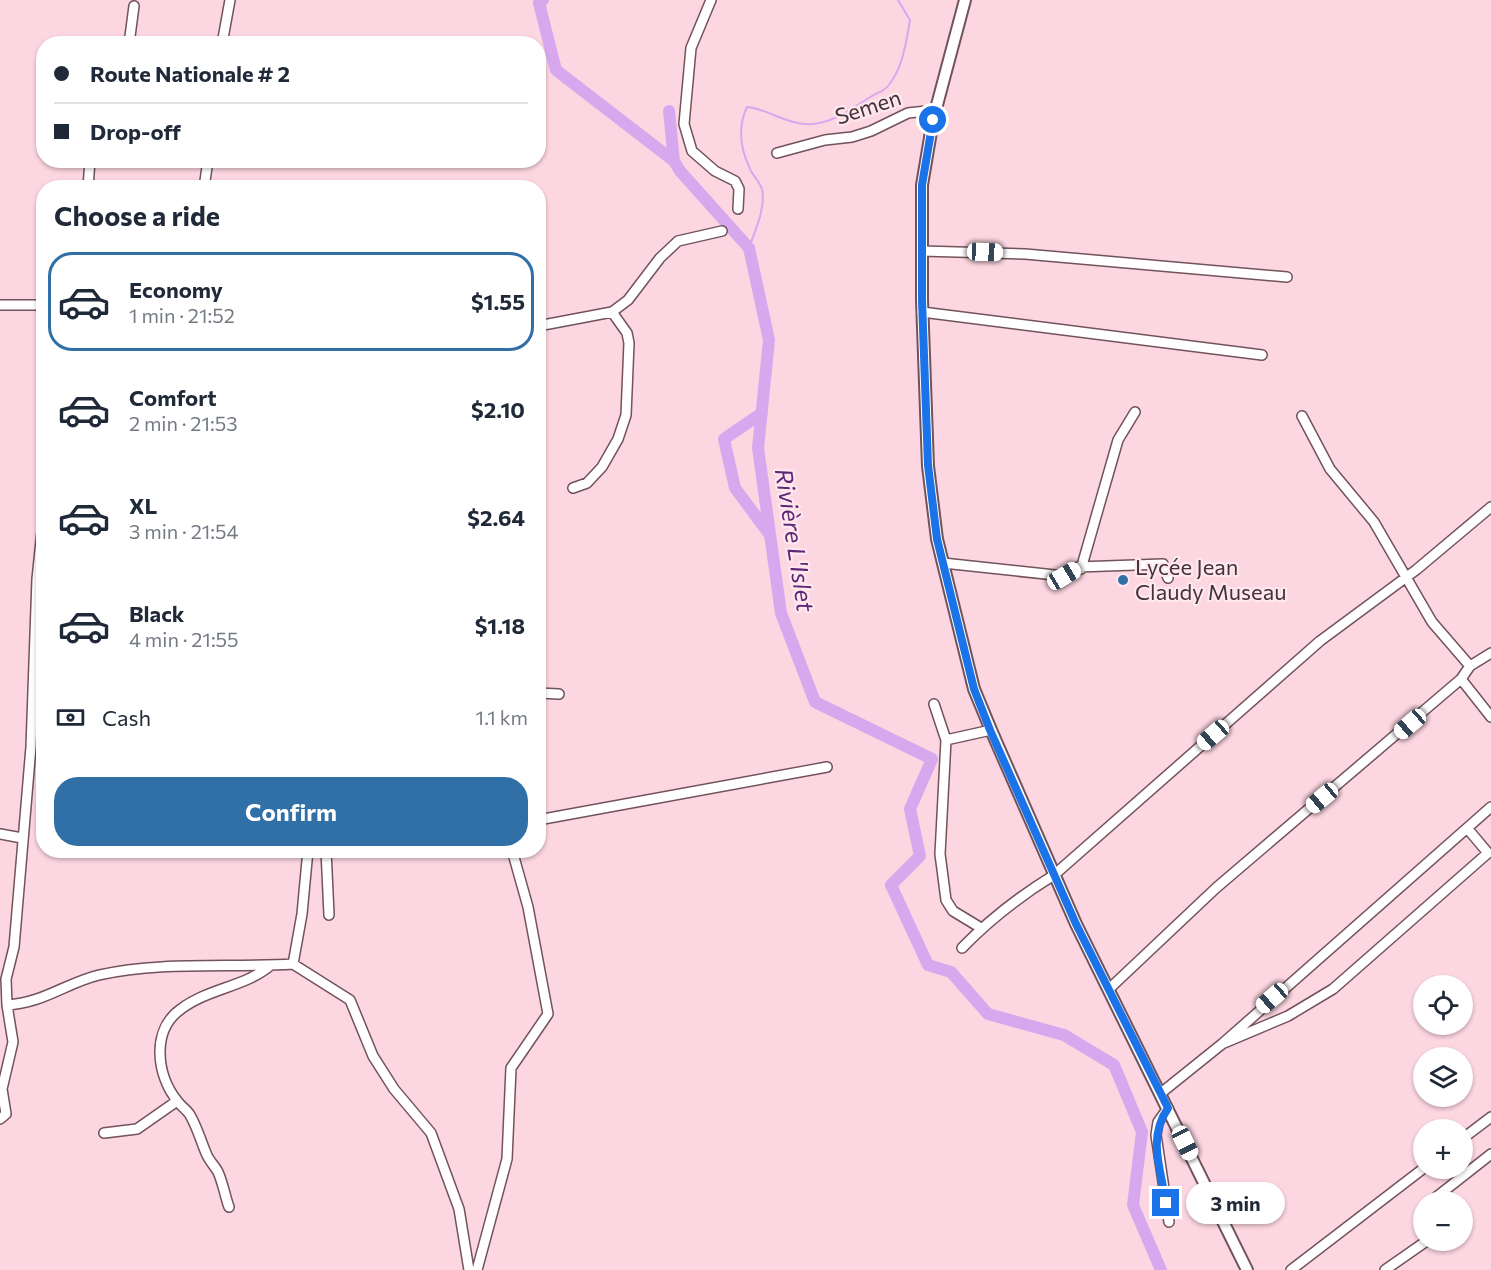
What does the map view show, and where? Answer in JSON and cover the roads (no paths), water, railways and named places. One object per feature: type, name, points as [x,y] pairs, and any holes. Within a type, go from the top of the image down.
[{"type":"main road","points":[[965,0],[936,110],[922,185],[922,312],[928,465],[943,563],[974,689],[990,730],[1054,875],[1247,1270]]},
{"type":"street","points":[[223,36],[230,0]]},
{"type":"street","points":[[711,0],[691,48],[684,124],[692,151],[715,171],[735,182],[739,189],[738,209]]},
{"type":"street","points":[[130,36],[134,6]]},
{"type":"street","name":"Semen","points":[[777,153],[825,140],[852,137],[872,131],[908,113],[936,110]]},
{"type":"street","points":[[546,324],[612,312],[628,300],[660,258],[678,241],[722,231]]},
{"type":"street","points":[[922,251],[1025,254],[1287,277]]},
{"type":"street","points":[[0,305],[36,305]]},
{"type":"street","points":[[573,488],[587,483],[602,466],[618,439],[626,416],[629,343],[627,333],[612,312]]},
{"type":"street","points":[[922,312],[1262,355]]},
{"type":"street","points":[[1081,569],[1118,440],[1135,412]]},
{"type":"street","points":[[1302,416],[1330,469],[1374,522],[1432,622],[1470,666]]},
{"type":"street","points":[[962,948],[981,928],[1018,898],[1054,875],[1320,641],[1406,577],[1491,507]]},
{"type":"street","points":[[943,563],[1064,576],[1078,567],[1081,569],[1163,564],[1168,578]]},
{"type":"street","points":[[0,1119],[6,1114],[2,1089],[13,1042],[7,1005],[6,979],[14,947],[31,747],[36,607]]},
{"type":"street","points":[[1110,989],[1216,888],[1461,679],[1470,666],[1491,653]]},
{"type":"street","points":[[1461,679],[1491,717]]},
{"type":"street","points":[[546,693],[559,694]]},
{"type":"street","points":[[934,704],[946,740],[940,854],[946,900],[953,911],[981,928]]},
{"type":"street","points":[[946,740],[990,730]]},
{"type":"street","points":[[546,819],[827,767]]},
{"type":"street","points":[[1161,1093],[1222,1044],[1491,807]]},
{"type":"street","points":[[1222,1044],[1288,1016],[1333,989],[1490,852],[1467,828]]},
{"type":"street","points":[[0,834],[22,838]]},
{"type":"street","points":[[293,964],[302,914],[307,858]]},
{"type":"street","points":[[326,858],[329,915]]},
{"type":"street","points":[[477,1270],[507,1159],[511,1068],[548,1014],[528,907],[514,858]]},
{"type":"street","points":[[7,1005],[31,1003],[98,975],[152,968],[293,964],[350,1000],[373,1056],[394,1089],[431,1133],[459,1209],[469,1270]]},
{"type":"street","points":[[229,1208],[218,1171],[210,1162],[190,1114],[177,1101],[165,1075],[159,1052],[160,1036],[168,1021],[191,1003],[221,989],[256,978],[271,965]]},
{"type":"street","points":[[104,1133],[137,1129],[177,1101]]},
{"type":"street","points":[[1168,1108],[1158,1122],[1156,1135],[1169,1222]]},
{"type":"street","points":[[1473,1131],[1491,1117]]},
{"type":"street","points":[[1444,1191],[1491,1154]]},
{"type":"street","points":[[1291,1270],[1413,1176]]},
{"type":"street","points":[[1385,1270],[1413,1250]]},
{"type":"waterway","name":"Rivière L'Islet","points":[[543,0],[539,3],[556,70],[674,161],[680,171],[749,248],[769,340],[758,448],[781,613],[815,702],[932,759],[910,809],[920,856],[891,885],[928,965],[951,972],[988,1014],[1064,1035],[1114,1065],[1142,1132],[1133,1205],[1161,1270]]},
{"type":"waterway","points":[[749,248],[759,219],[763,196],[761,186],[750,169],[742,146],[741,130],[747,107],[797,123],[814,124],[832,119],[885,89],[893,79],[900,63],[910,20],[898,0]]},
{"type":"waterway","points":[[669,111],[674,161]]},
{"type":"waterway","points":[[762,413],[724,439],[735,488],[770,535]]},
{"type":"place","name":"Lycée Jean Claudy Museau","points":[[1123,580]]}]
